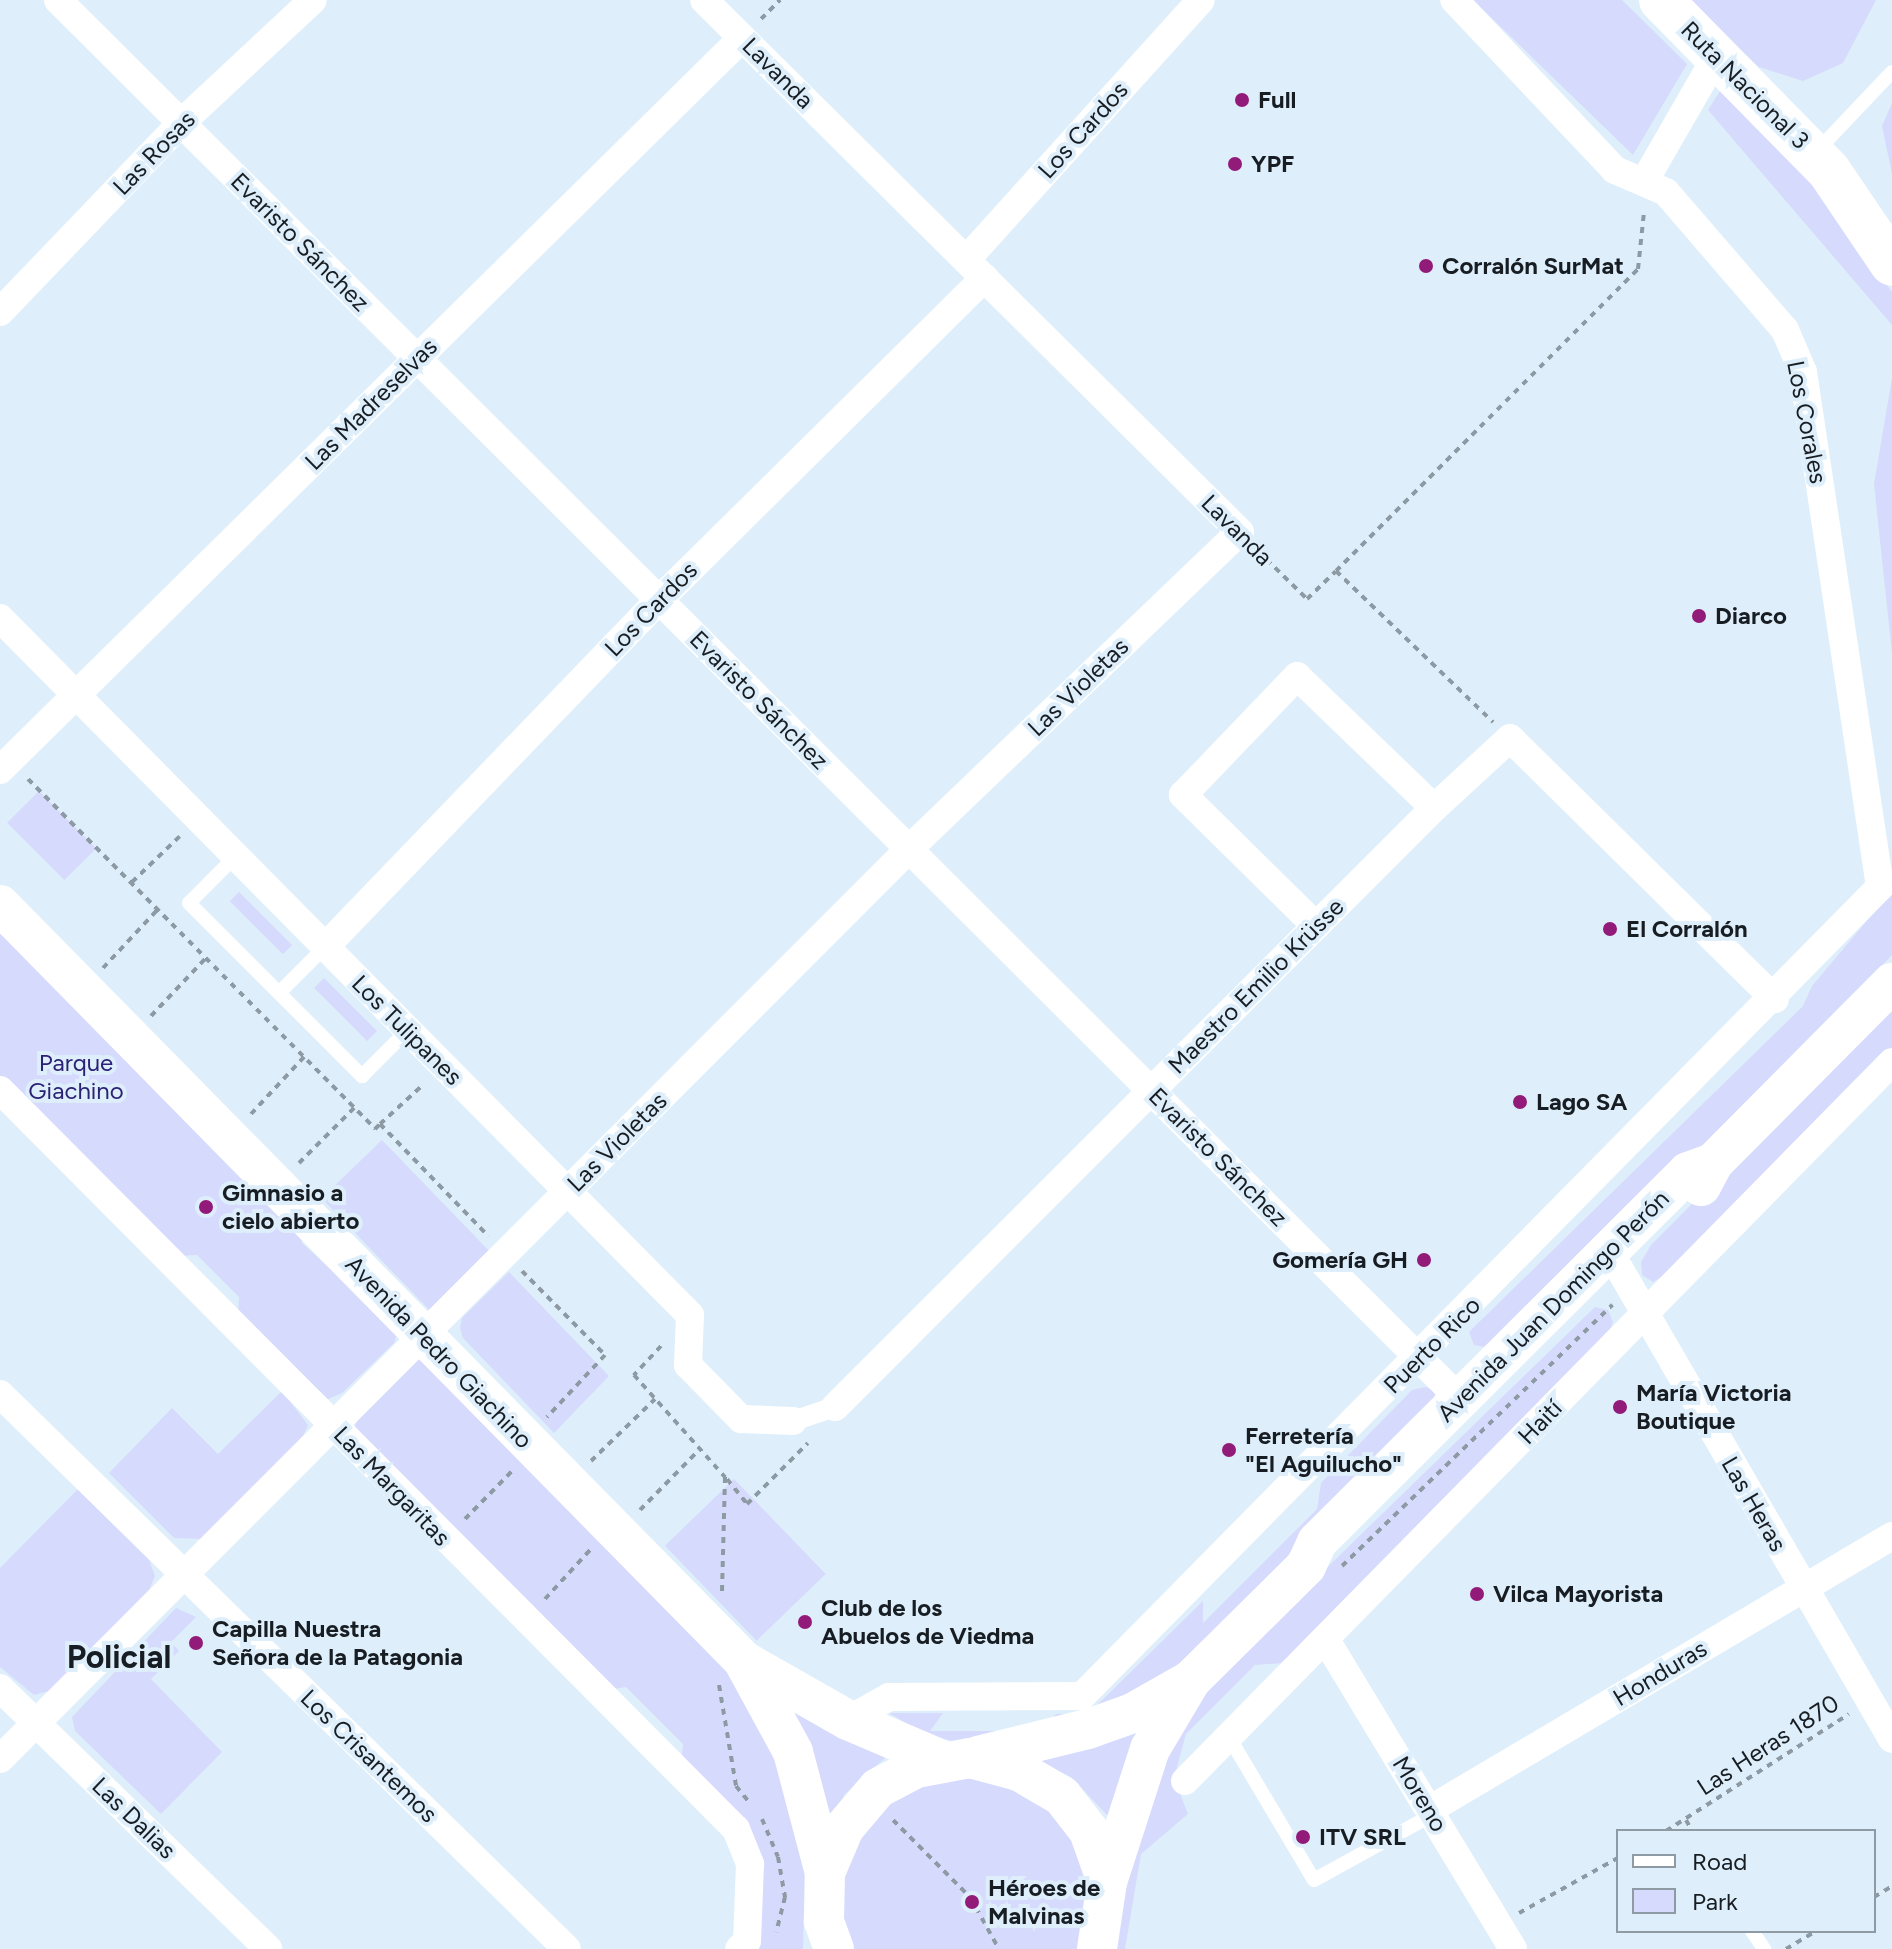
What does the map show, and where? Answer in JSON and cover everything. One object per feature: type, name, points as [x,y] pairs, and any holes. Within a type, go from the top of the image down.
[{"type":"highway","name":"Ruta Nacional 3","points":[[1661,0],[1821,163],[1892,216]]},
{"type":"highway","name":"Ruta Nacional 3","points":[[1821,163],[1892,264]]},
{"type":"main road","name":"Avenida Pedro Giachino","points":[[0,905],[567,1482],[727,1660],[793,1752],[825,1918]]},
{"type":"main road","name":"Avenida Juan Domingo Perón","points":[[868,1795],[916,1768],[1088,1729],[1133,1713],[1191,1680],[1321,1569],[1330,1556],[1624,1277],[1700,1186],[1713,1163],[1892,983]]},
{"type":"main road","name":"Avenida Juan Domingo Perón","points":[[1321,1569],[1317,1542],[1688,1172],[1713,1163]]},
{"type":"main road","name":"Avenida Pedro Giachino","points":[[727,1660],[848,1720],[957,1759],[1019,1771],[1062,1796],[1089,1831],[1107,1882]]},
{"type":"main road","name":"Avenida Juan Domingo Perón","points":[[1097,1949],[1107,1882],[1150,1749],[1191,1680]]},
{"type":"main road","points":[[825,1918],[844,1828],[868,1795]]},
{"type":"street","name":"Evaristo Sánchez","points":[[58,0],[1460,1399]]},
{"type":"street","name":"Las Rosas","points":[[0,312],[181,123],[313,0]]},
{"type":"street","name":"Lavanda","points":[[704,0],[1240,532]]},
{"type":"street","name":"Los Cardos","points":[[325,947],[975,269],[1201,0]]},
{"type":"street","name":"Los Corales","points":[[1454,0],[1615,170],[1666,192],[1785,330],[1803,372],[1880,887]]},
{"type":"street","name":"Las Madreselvas","points":[[5,766],[742,38]]},
{"type":"street","points":[[1644,182],[1716,57]]},
{"type":"street","name":"Las Violetas","points":[[0,1759],[909,849],[1240,532]]},
{"type":"street","name":"Los Tulipanes","points":[[0,618],[690,1315]]},
{"type":"street","points":[[1316,926],[1183,795],[1297,676],[1434,808]]},
{"type":"street","points":[[1510,738],[1775,999]]},
{"type":"street","name":"Maestro Emilio Krüsse","points":[[814,1414],[1152,1092],[1434,808],[1510,738]]},
{"type":"street","name":"Puerto Rico","points":[[848,1720],[889,1697],[1082,1696],[1775,999],[1880,887]]},
{"type":"street","name":"Haití","points":[[1185,1781],[1892,1062]]},
{"type":"street","name":"Las Margaritas","points":[[0,1090],[736,1829],[750,1864],[747,1941],[739,1949]]},
{"type":"street","name":"Las Heras","points":[[1624,1277],[1801,1588],[1892,1739]]},
{"type":"street","points":[[690,1315],[688,1365],[741,1419],[814,1414]]},
{"type":"street","name":"Los Crisantemos","points":[[0,1394],[567,1949]]},
{"type":"street","name":"Honduras","points":[[1431,1812],[1892,1536]]},
{"type":"street","name":"Moreno","points":[[1326,1640],[1506,1937]]},
{"type":"street","name":"Las Dalias","points":[[0,1688],[268,1949]]},
{"type":"lane","points":[[1821,163],[1892,72]]},
{"type":"lane","points":[[236,856],[189,903],[362,1076],[408,1030]]},
{"type":"lane","points":[[279,993],[325,947]]},
{"type":"lane","points":[[1229,1737],[1314,1880],[1431,1812]]},
{"type":"path","points":[[1510,738],[1336,571],[1638,269],[1644,245],[1644,182]]},
{"type":"path","name":"Lavanda","points":[[1240,532],[1307,599],[1336,571]]},
{"type":"path","points":[[5,766],[159,908],[375,1129],[443,1066]]},
{"type":"path","points":[[132,882],[198,818]]},
{"type":"path","points":[[82,989],[159,908]]},
{"type":"path","points":[[131,1038],[207,957]]},
{"type":"path","points":[[229,1138],[304,1057]]},
{"type":"path","points":[[276,1186],[354,1108]]},
{"type":"path","points":[[380,1124],[605,1355],[528,1444],[518,1464],[445,1540]]},
{"type":"path","points":[[1321,1569],[1624,1277]]},
{"type":"path","points":[[690,1315],[634,1375],[747,1504],[808,1447],[814,1414]]},
{"type":"path","points":[[567,1482],[655,1399]]},
{"type":"path","points":[[725,1477],[727,1660],[736,1786],[769,1827],[785,1897],[775,1936]]},
{"type":"path","name":"Las Heras 1870","points":[[1670,1829],[1869,1700]]},
{"type":"path","points":[[868,1795],[970,1897],[999,1949]]},
{"type":"path","points":[[1686,1820],[1691,1829]]},
{"type":"path","points":[[1506,1937],[1616,1859]]},
{"type":"path","points":[[750,1898],[785,1897],[825,1918]]},
{"type":"path","points":[[1786,1949],[1813,1933]]},
{"type":"green space","points":[[1473,0],[1622,0],[1687,64],[1633,155]]},
{"type":"green space","points":[[1687,0],[1876,0],[1843,63],[1803,81],[1759,67]]},
{"type":"green space","points":[[1722,88],[1821,193],[1892,292],[1892,325],[1708,110]]},
{"type":"green space","points":[[1892,103],[1892,174],[1882,126]]},
{"type":"green space","points":[[1892,378],[1892,653],[1874,484]]},
{"type":"green space","points":[[39,791],[96,848],[64,880],[7,823]]},
{"type":"green space","points":[[1892,891],[1892,955],[1517,1332],[1490,1348],[1474,1345],[1469,1332],[1803,1006],[1812,986]]},
{"type":"green space","points":[[239,892],[292,945],[283,954],[230,901]]},
{"type":"green space","name":"Parque Giachino","points":[[0,921],[301,1225],[302,1243],[398,1331],[394,1343],[342,1393],[328,1399],[238,1317],[239,1297],[197,1255],[177,1256],[0,1078]]},
{"type":"green space","points":[[324,978],[377,1031],[367,1041],[314,988]]},
{"type":"green space","points":[[1892,1003],[1892,1047],[1666,1274],[1653,1282],[1642,1275],[1641,1262],[1651,1245]]},
{"type":"green space","points":[[382,1140],[490,1251],[429,1310],[322,1198]]},
{"type":"green space","points":[[509,1272],[609,1376],[554,1433],[463,1338],[460,1328],[462,1318]]},
{"type":"green space","points":[[1595,1307],[1608,1310],[1613,1322],[1608,1335],[1282,1663],[1255,1665],[1186,1734],[1174,1778],[1188,1814],[1141,1854],[1125,1949],[1113,1949],[1144,1793],[1201,1690]]},
{"type":"green space","points":[[425,1357],[735,1678],[777,1754],[805,1848],[803,1949],[753,1949],[760,1872],[681,1763],[683,1744],[626,1687],[608,1690],[359,1441],[355,1426],[361,1411],[409,1362]]},
{"type":"green space","points":[[1425,1387],[1435,1390],[1433,1413],[1202,1642],[1194,1663],[1173,1678],[1089,1718],[1036,1736],[980,1747],[926,1735],[889,1713],[943,1713],[930,1731],[1041,1731],[1056,1714],[1088,1714],[1203,1601],[1203,1623],[1317,1509],[1321,1483],[1412,1390]]},
{"type":"green space","points":[[282,1391],[308,1425],[301,1441],[201,1539],[174,1538],[109,1473],[172,1408],[218,1454]]},
{"type":"green space","points":[[734,1479],[826,1574],[757,1641],[665,1546]]},
{"type":"green space","points":[[78,1489],[149,1560],[155,1576],[149,1590],[49,1691],[34,1695],[0,1667],[0,1568]]},
{"type":"green space","points":[[176,1608],[196,1617],[171,1642],[179,1651],[151,1679],[222,1752],[161,1814],[75,1731],[72,1717]]},
{"type":"green space","points":[[790,1704],[887,1756],[845,1794],[831,1819]]},
{"type":"green space","points":[[1157,1709],[1109,1817],[1071,1777],[1042,1763],[1040,1755]]},
{"type":"green space","points":[[968,1777],[1010,1786],[1047,1809],[1073,1843],[1086,1880],[1088,1920],[1079,1949],[849,1949],[840,1918],[842,1875],[859,1835],[888,1803],[926,1783]]},
{"type":"place","name":"Full","points":[[1242,100]]},
{"type":"place","name":"YPF","points":[[1235,164]]},
{"type":"place","name":"Corralón SurMat","points":[[1426,266]]},
{"type":"place","name":"Diarco","points":[[1699,616]]},
{"type":"place","name":"El Corralón","points":[[1610,929]]},
{"type":"place","name":"Lago SA","points":[[1520,1102]]},
{"type":"place","name":"Gimnasio a cielo abierto","points":[[206,1207]]},
{"type":"place","name":"Gomería GH","points":[[1424,1260]]},
{"type":"place","name":"María Victoria Boutique","points":[[1620,1407]]},
{"type":"place","name":"Ferretería \"El Aguilucho\"","points":[[1229,1450]]},
{"type":"place","name":"Vilca Mayorista","points":[[1477,1594]]},
{"type":"place","name":"Club de los Abuelos de Viedma","points":[[805,1622]]},
{"type":"place","name":"Capilla Nuestra Señora de la Patagonia","points":[[196,1643]]},
{"type":"place","name":"ITV SRL","points":[[1303,1837]]},
{"type":"place","name":"Héroes de Malvinas","points":[[972,1902]]},
{"type":"district","name":"Policial","points":[[119,1657]]}]
